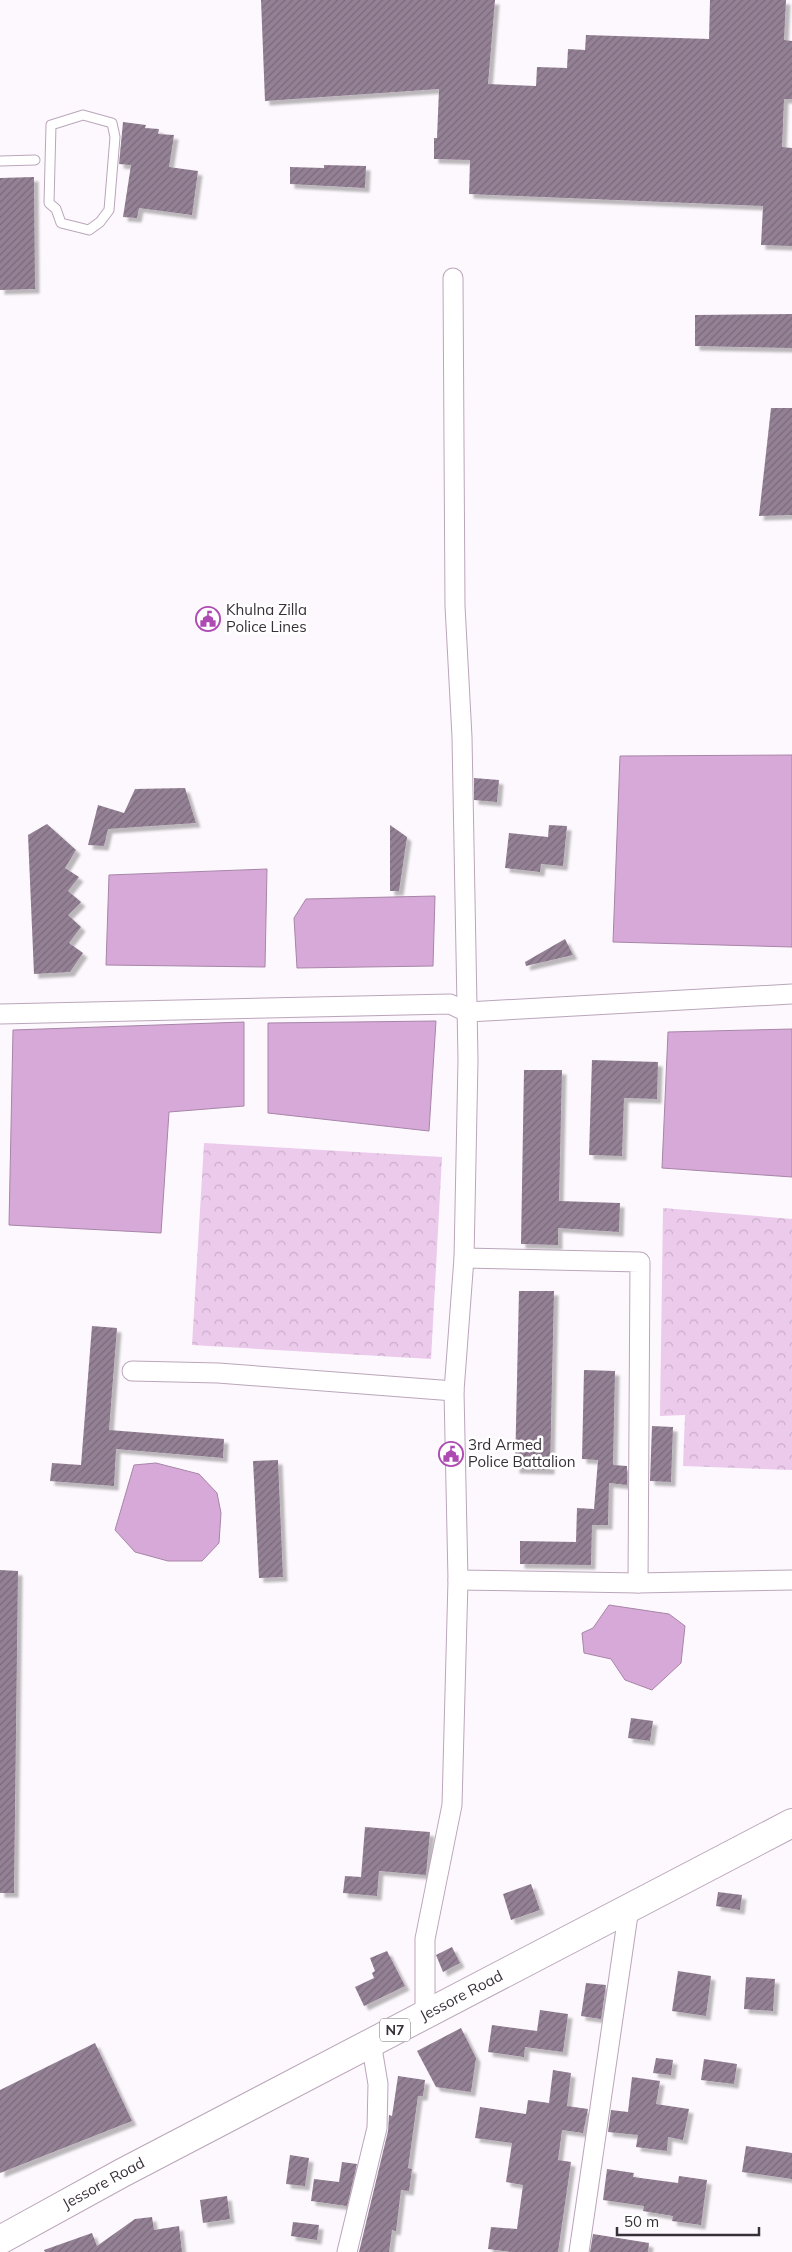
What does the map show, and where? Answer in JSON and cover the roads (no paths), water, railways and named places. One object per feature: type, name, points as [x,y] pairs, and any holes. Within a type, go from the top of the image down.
[{"type":"highway","name":"Jessore Road","points":[[0,2240],[122,2173],[792,1823]]},
{"type":"street","points":[[425,2014],[425,1939],[452,1805],[458,1580],[454,1391],[464,1258],[468,1060],[462,737],[455,606],[453,278]]},
{"type":"street","points":[[0,1014],[450,1004],[467,1012],[792,994]]},
{"type":"street","points":[[464,1258],[640,1262],[638,1583]]},
{"type":"street","points":[[132,1370],[218,1373],[454,1391]]},
{"type":"street","points":[[458,1580],[638,1583],[792,1580]]},
{"type":"street","points":[[579,2252],[629,1908]]},
{"type":"street","points":[[347,2252],[377,2128],[378,2084],[371,2042]]},
{"type":"lane","points":[[82,115],[112,123],[115,137],[108,210],[100,222],[89,230],[61,223],[56,210],[49,203],[51,125],[82,115]]},
{"type":"lane","points":[[0,161],[35,160]]},
{"type":"place","name":"Khulna Zilla Police Lines","points":[[208,619]]},
{"type":"place","name":"3rd Armed Police Battalion","points":[[451,1454]]}]
